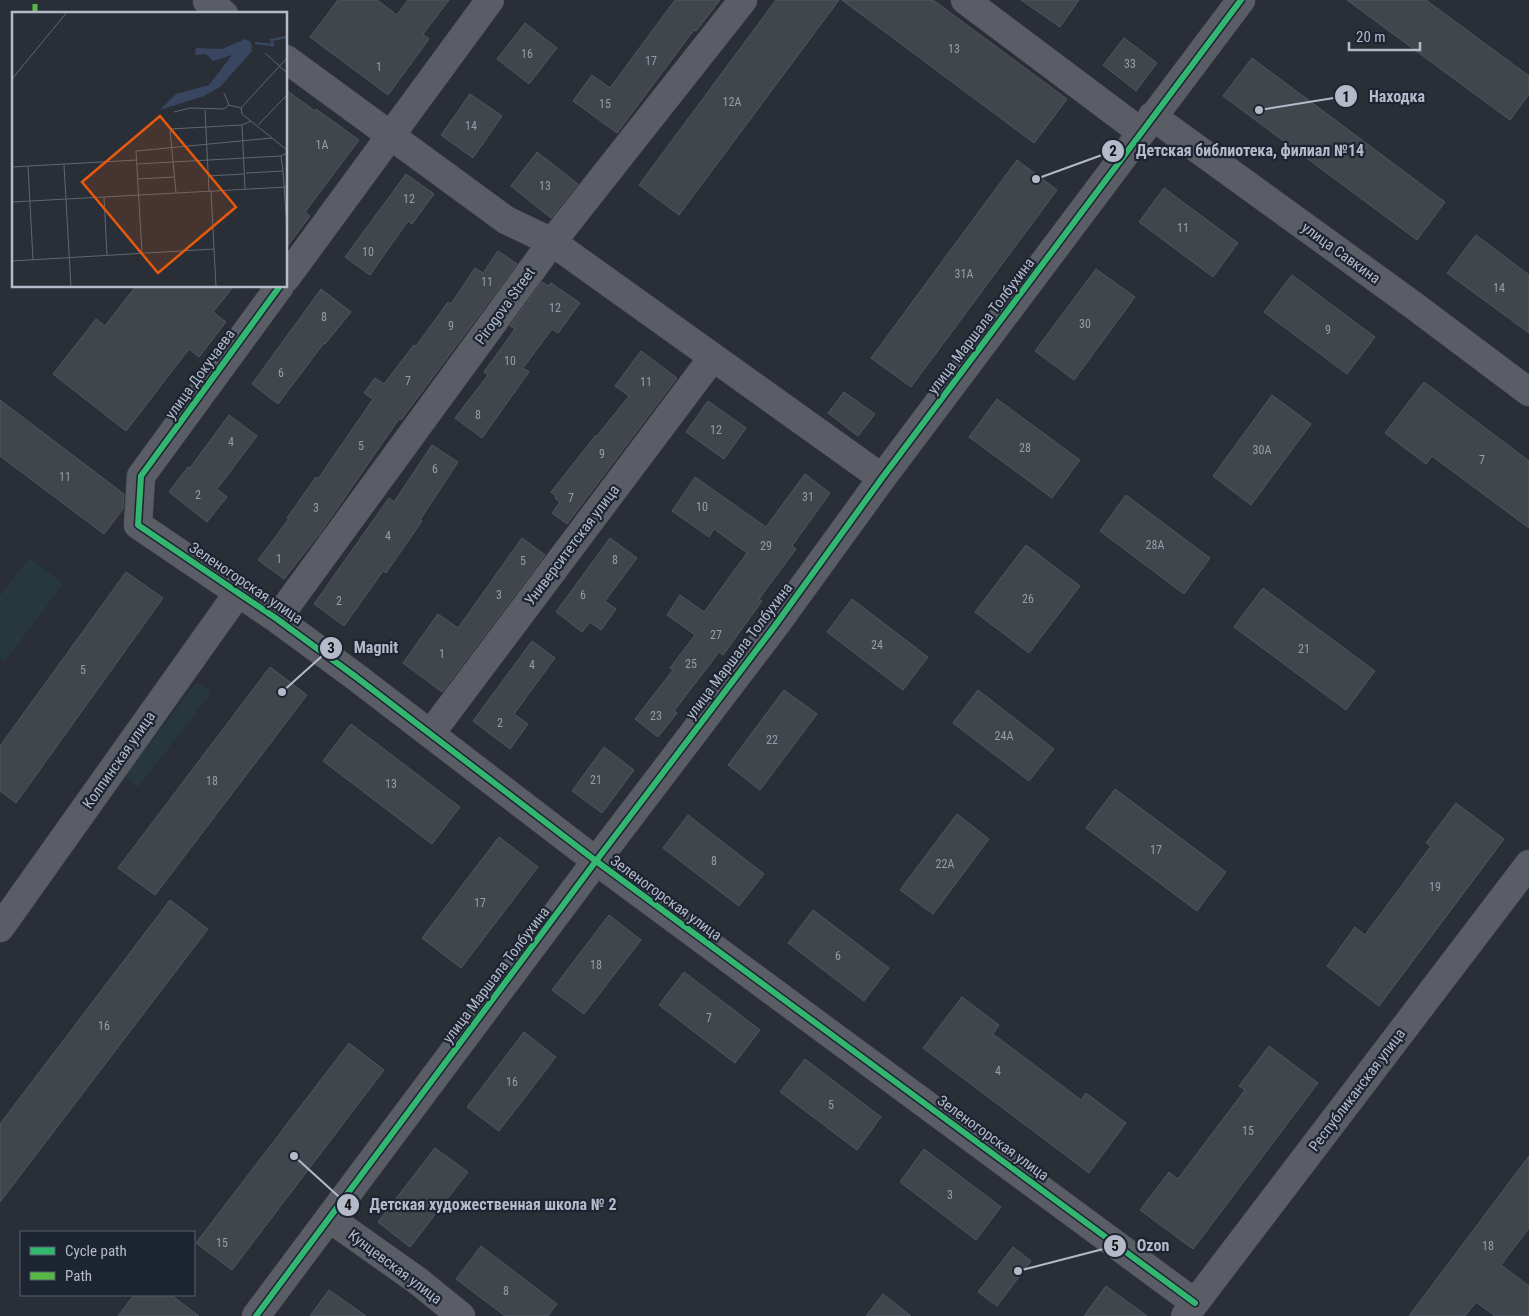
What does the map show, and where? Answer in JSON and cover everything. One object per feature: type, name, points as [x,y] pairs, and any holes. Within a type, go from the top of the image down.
[{"type":"street","points":[[288,275],[490,0]]},
{"type":"street","name":"Pirogova Street","points":[[277,619],[552,242],[743,0]]},
{"type":"street","name":"улица Маршала Толбухина","points":[[256,1316],[774,627],[882,478],[1240,0]]},
{"type":"street","name":"улица Савкина","points":[[982,5],[1146,124],[1418,309],[1529,392]]},
{"type":"street","points":[[288,60],[506,220],[552,242],[882,478]]},
{"type":"street","name":"улица Докучаева","points":[[141,476],[279,288]]},
{"type":"street","name":"Университетская улица","points":[[431,734],[713,358]]},
{"type":"street","name":"Зеленогорская улица","points":[[141,476],[138,525],[277,619],[431,734],[596,862],[1190,1309]]},
{"type":"street","name":"Колпинская улица","points":[[0,928],[238,593]]},
{"type":"street","name":"Республиканская улица","points":[[1190,1309],[1529,864]]},
{"type":"street","name":"Кунцевская улица","points":[[329,1218],[418,1281],[461,1316]]},
{"type":"shaded area","points":[[29,558],[63,584],[4,662],[0,659],[0,596]]},
{"type":"shaded area","points":[[197,682],[211,693],[138,787],[124,777]]},
{"type":"building","points":[[338,0],[377,0],[397,15],[408,0],[449,0],[423,34],[429,39],[388,95],[310,37]]},
{"type":"building","points":[[675,0],[720,0],[696,31],[694,30],[617,133],[573,101],[592,75],[610,88]]},
{"type":"building","points":[[776,0],[839,0],[679,215],[639,185]]},
{"type":"building","points":[[842,0],[933,0],[1067,99],[1034,143]]},
{"type":"building","points":[[1021,0],[1079,0],[1060,27]]},
{"type":"building","points":[[1347,0],[1426,0],[1529,76],[1529,94],[1510,120]]},
{"type":"building","points":[[525,23],[557,48],[529,84],[497,59]]},
{"type":"building","points":[[1124,38],[1157,63],[1136,91],[1103,65]]},
{"type":"building","points":[[1252,58],[1445,202],[1417,240],[1223,96]]},
{"type":"building","points":[[288,91],[359,140],[305,212],[310,216],[288,245]]},
{"type":"building","points":[[470,94],[502,116],[473,158],[441,135]]},
{"type":"building","points":[[537,152],[578,184],[551,218],[511,186]]},
{"type":"building","points":[[1017,160],[1057,190],[911,387],[871,358]]},
{"type":"building","points":[[406,174],[434,194],[412,224],[408,221],[370,275],[345,257]]},
{"type":"building","points":[[1164,188],[1238,243],[1213,277],[1139,222]]},
{"type":"building","points":[[1476,235],[1529,275],[1529,333],[1447,273]]},
{"type":"building","points":[[498,251],[517,264],[401,420],[399,419],[321,532],[284,579],[258,560],[289,519],[287,518],[316,477],[318,479],[373,399],[364,393],[375,378],[384,384],[414,345],[416,346],[448,302],[451,304],[475,268],[483,273]]},
{"type":"building","points":[[1096,269],[1135,297],[1074,380],[1035,351]]},
{"type":"building","points":[[1292,275],[1375,337],[1347,374],[1264,312]]},
{"type":"building","points":[[542,282],[548,286],[551,283],[580,303],[558,333],[552,329],[523,368],[529,372],[482,438],[455,418],[488,375],[484,372],[515,329],[510,326]]},
{"type":"building","points":[[134,288],[232,288],[213,312],[226,322],[199,357],[189,349],[126,431],[53,374],[96,319],[105,326]]},
{"type":"building","points":[[321,289],[351,312],[324,343],[278,404],[252,384]]},
{"type":"building","points":[[641,351],[677,378],[567,524],[552,513],[560,502],[551,492],[629,396],[615,386]]},
{"type":"building","points":[[1424,382],[1529,461],[1529,528],[1432,456],[1426,464],[1385,433]]},
{"type":"building","points":[[844,392],[875,414],[858,436],[828,413]]},
{"type":"building","points":[[1272,395],[1311,424],[1251,505],[1213,476]]},
{"type":"building","points":[[997,399],[1080,460],[1052,498],[969,437]]},
{"type":"building","points":[[0,400],[124,494],[123,509],[104,534],[0,456]]},
{"type":"building","points":[[708,401],[746,428],[724,459],[686,432]]},
{"type":"building","points":[[229,415],[257,436],[217,489],[227,497],[207,522],[169,492],[188,467],[190,468]]},
{"type":"building","points":[[432,445],[458,462],[420,520],[422,521],[386,573],[383,571],[344,626],[314,604],[389,498],[394,502]]},
{"type":"building","points":[[805,474],[830,493],[792,546],[796,549],[759,599],[762,601],[723,655],[719,652],[674,711],[677,713],[658,737],[635,719],[673,670],[670,668],[695,635],[667,615],[680,595],[704,612],[747,553],[714,529],[709,537],[672,511],[695,477],[766,527]]},
{"type":"building","points":[[1126,495],[1210,558],[1184,594],[1100,531]]},
{"type":"building","points":[[522,538],[545,555],[442,692],[403,663],[438,614],[458,628]]},
{"type":"building","points":[[610,538],[637,558],[605,601],[616,609],[601,630],[590,622],[582,632],[556,612]]},
{"type":"building","points":[[1026,545],[1080,586],[1029,653],[975,612]]},
{"type":"building","points":[[126,572],[163,598],[16,803],[0,791],[0,746]]},
{"type":"building","points":[[1263,588],[1375,671],[1346,710],[1234,627]]},
{"type":"building","points":[[852,599],[928,657],[903,690],[827,632]]},
{"type":"building","points":[[532,641],[555,658],[514,714],[528,724],[510,749],[473,721]]},
{"type":"building","points":[[270,667],[307,695],[155,895],[118,868]]},
{"type":"building","points":[[784,690],[817,714],[760,790],[728,765]]},
{"type":"building","points":[[978,690],[1054,749],[1029,781],[953,723]]},
{"type":"building","points":[[351,724],[460,807],[432,844],[323,761]]},
{"type":"building","points":[[604,747],[634,770],[602,813],[572,791]]},
{"type":"building","points":[[1115,789],[1226,872],[1197,911],[1086,828]]},
{"type":"building","points":[[1456,803],[1504,839],[1379,1006],[1327,966],[1355,927],[1365,935],[1431,846],[1426,843]]},
{"type":"building","points":[[957,814],[989,839],[933,914],[900,890]]},
{"type":"building","points":[[688,815],[764,874],[739,906],[663,848]]},
{"type":"building","points":[[499,837],[538,867],[461,968],[422,938]]},
{"type":"building","points":[[170,900],[208,929],[0,1202],[0,1124]]},
{"type":"building","points":[[813,910],[889,968],[864,1001],[788,943]]},
{"type":"building","points":[[609,915],[641,940],[584,1014],[552,990]]},
{"type":"building","points":[[684,972],[760,1030],[735,1063],[659,1005]]},
{"type":"building","points":[[962,997],[999,1025],[993,1034],[1081,1100],[1086,1093],[1126,1123],[1089,1173],[923,1048]]},
{"type":"building","points":[[524,1032],[556,1057],[499,1131],[467,1107]]},
{"type":"building","points":[[349,1043],[384,1070],[232,1270],[196,1243]]},
{"type":"building","points":[[1269,1046],[1318,1083],[1193,1249],[1140,1210],[1169,1172],[1178,1179],[1245,1090],[1239,1086]]},
{"type":"building","points":[[805,1059],[881,1117],[857,1150],[780,1092]]},
{"type":"building","points":[[435,1148],[468,1172],[410,1247],[378,1222]]},
{"type":"building","points":[[924,1149],[1001,1207],[976,1240],[900,1182]]},
{"type":"building","points":[[1529,1156],[1529,1228],[1501,1265],[1529,1286],[1529,1316],[1495,1316],[1476,1302],[1465,1316],[1409,1316]]},
{"type":"building","points":[[481,1246],[557,1304],[548,1316],[505,1316],[456,1279]]},
{"type":"building","points":[[1013,1247],[1031,1261],[997,1306],[978,1292]]},
{"type":"building","points":[[1106,1286],[1147,1316],[1084,1316]]},
{"type":"building","points":[[329,1290],[366,1316],[310,1316]]},
{"type":"building","points":[[883,1294],[911,1316],[866,1316]]},
{"type":"building","points":[[133,1296],[172,1296],[199,1316],[118,1316]]},
{"type":"marked path","points":[[35,0],[35,12]]},
{"type":"cycle path","points":[[256,1316],[596,861],[774,627],[882,478],[1241,0]]},
{"type":"cycle path","points":[[279,288],[141,476],[138,525],[277,619],[356,677],[596,861],[1195,1303]]},
{"type":"place","name":"Находка","points":[[1259,110]]},
{"type":"place","name":"Детская библиотека, филиал №14","points":[[1036,179]]},
{"type":"place","name":"Magnit","points":[[282,692]]},
{"type":"place","name":"Детская художественная школа № 2","points":[[294,1156]]},
{"type":"place","name":"Ozon","points":[[1018,1271]]}]
